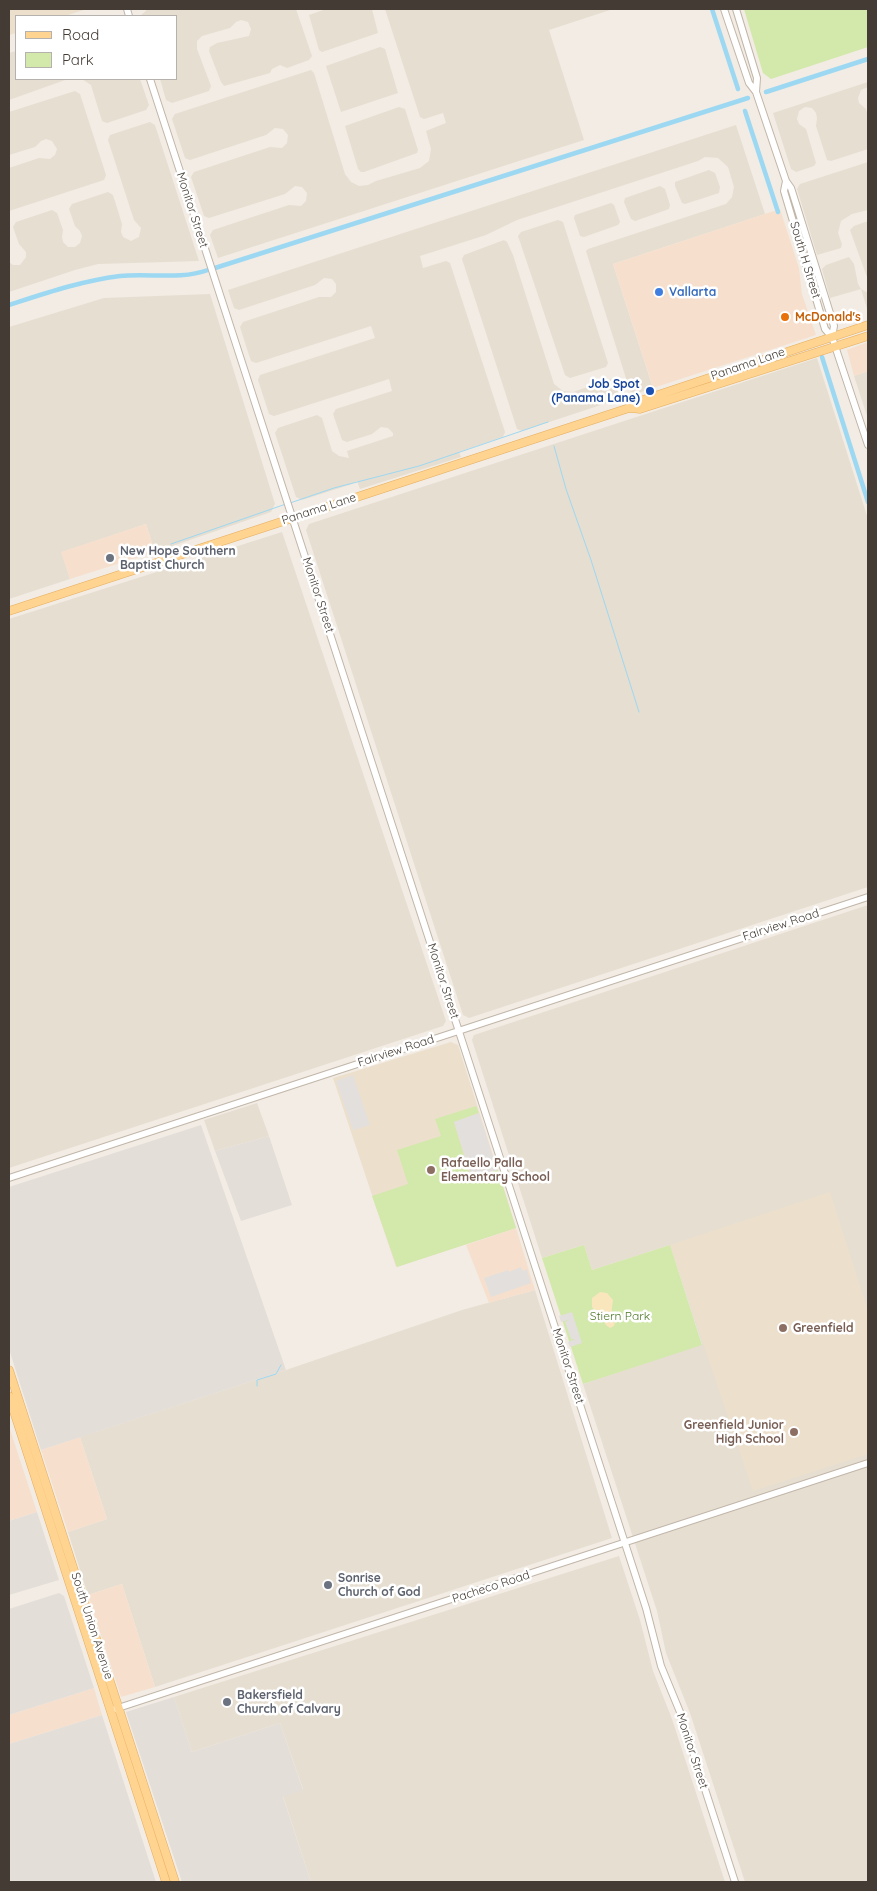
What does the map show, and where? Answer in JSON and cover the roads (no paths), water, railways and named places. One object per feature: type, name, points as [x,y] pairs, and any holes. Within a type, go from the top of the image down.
[{"type":"main road","name":"Panama Lane","points":[[9,611],[629,408],[636,402],[868,325]]},
{"type":"main road","name":"Panama Lane","points":[[629,408],[640,409],[868,336]]},
{"type":"main road","name":"South Union Avenue","points":[[9,1370],[94,1634],[116,1709],[175,1882]]},
{"type":"main road","points":[[9,1391],[14,1397],[24,1428],[31,1439]]},
{"type":"main road","name":"South Union Avenue","points":[[9,1396],[166,1882]]},
{"type":"main road","points":[[54,1535],[61,1546],[72,1580],[78,1585]]},
{"type":"main road","points":[[70,1585],[75,1590],[87,1623],[94,1634]]},
{"type":"street","name":"South H Street","points":[[724,9],[749,83],[756,92],[786,181],[791,188],[834,326],[832,337]]},
{"type":"street","name":"South H Street","points":[[736,9],[757,78],[756,92]]},
{"type":"street","name":"Monitor Street","points":[[150,80],[646,1608],[661,1666],[680,1712],[735,1882]]},
{"type":"street","name":"South H Street","points":[[786,181],[784,191],[825,329],[832,337],[836,346],[868,445]]},
{"type":"street","points":[[793,222],[808,254],[815,263]]},
{"type":"street","points":[[807,266],[824,292]]},
{"type":"street","name":"Fairview Road","points":[[9,1178],[868,897]]},
{"type":"street","name":"Pacheco Road","points":[[116,1709],[868,1464]]},
{"type":"waterway","points":[[712,9],[738,89]]},
{"type":"waterway","points":[[766,92],[868,59]]},
{"type":"waterway","points":[[215,268],[748,98]]},
{"type":"waterway","points":[[745,111],[778,212]]},
{"type":"waterway","points":[[9,305],[64,288],[106,278],[131,275],[187,275],[208,270]]},
{"type":"waterway","points":[[822,357],[868,502]]},
{"type":"waterway","points":[[290,503],[334,488],[419,466],[548,422]]},
{"type":"waterway","points":[[554,446],[566,489],[591,560],[639,712]]},
{"type":"waterway","points":[[171,544],[286,504]]},
{"type":"waterway","points":[[257,1386],[257,1380],[276,1374],[281,1365]]},
{"type":"place","name":"Vallarta","points":[[659,292]]},
{"type":"place","name":"McDonald's","points":[[785,317]]},
{"type":"place","name":"Job Spot (Panama Lane)","points":[[650,391]]},
{"type":"place","name":"New Hope Southern Baptist Church","points":[[110,558]]},
{"type":"place","name":"Rafaello Palla Elementary School","points":[[431,1170]]},
{"type":"place","name":"Greenfield","points":[[783,1328]]},
{"type":"place","name":"Greenfield Junior High School","points":[[794,1432]]},
{"type":"place","name":"Sonrise Church of God","points":[[328,1585]]},
{"type":"place","name":"Bakersfield Church of Calvary","points":[[227,1702]]},
{"type":"park label","name":"Stiern Park","points":[[620,1316]]}]
